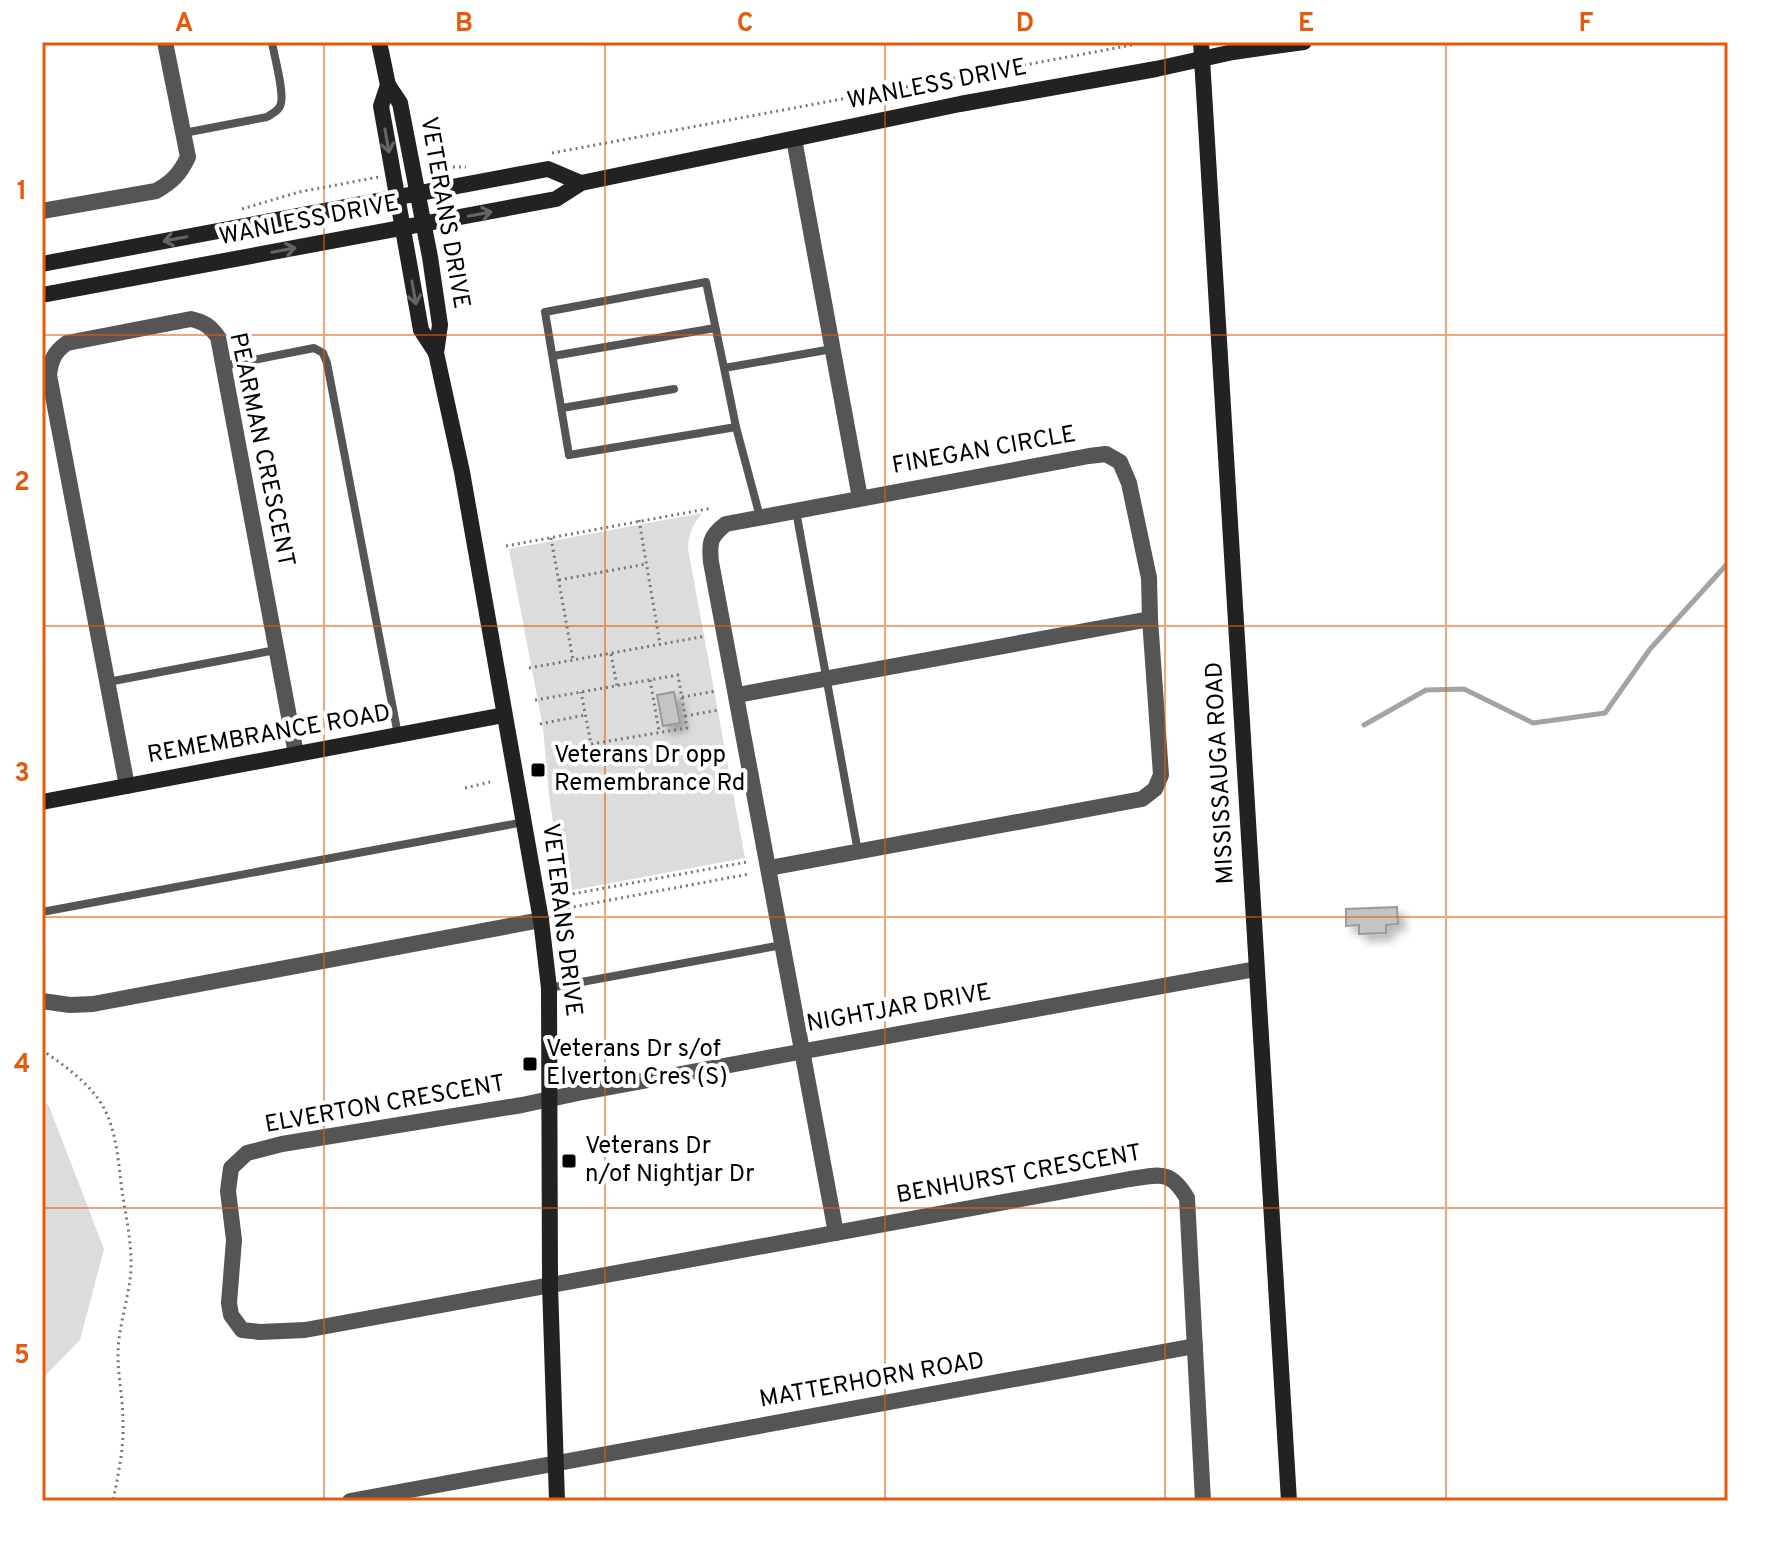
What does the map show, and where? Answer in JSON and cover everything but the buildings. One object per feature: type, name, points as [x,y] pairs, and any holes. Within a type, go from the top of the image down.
[{"type":"main road","name":"VETERANS DRIVE","points":[[379,42],[388,85],[400,103],[423,224],[440,325],[436,353],[462,472],[541,920],[549,988],[550,1285],[557,1501]]},
{"type":"main road","name":"WANLESS DRIVE","points":[[42,295],[556,199],[581,183],[1202,50],[1304,42]]},
{"type":"main road","name":"MISSISSAUGA ROAD","points":[[1202,50],[1289,1501]]},
{"type":"main road","name":"VETERANS DRIVE","points":[[388,85],[381,106],[421,330],[436,353]]},
{"type":"main road","name":"WANLESS DRIVE","points":[[42,264],[548,169],[581,183]]},
{"type":"main road","name":"REMEMBRANCE ROAD","points":[[42,802],[504,715]]},
{"type":"street","points":[[42,211],[156,191],[181,172],[188,157],[165,42]]},
{"type":"street","points":[[794,139],[860,498]]},
{"type":"street","name":"PEARMAN CRESCENT","points":[[127,786],[49,375],[51,360],[58,349],[67,343],[191,319],[211,327],[218,337],[296,754]]},
{"type":"street","name":"FINEGAN CIRCLE","points":[[769,868],[1142,799],[1155,789],[1161,775],[1149,578],[1129,483],[1120,462],[1106,454],[760,517],[726,524],[714,533],[710,547],[836,1233]]},
{"type":"street","points":[[737,695],[1150,619]]},
{"type":"street","points":[[42,1001],[93,1004],[541,920]]},
{"type":"street","name":"NIGHTJAR DRIVE","points":[[551,1099],[1256,969]]},
{"type":"street","name":"ELVERTON CRESCENT","points":[[550,1285],[305,1330],[242,1330],[231,1315],[229,1303],[234,1240],[228,1191],[231,1168],[247,1153],[282,1144],[551,1099]]},
{"type":"street","name":"BENHURST CRESCENT","points":[[550,1285],[1162,1174],[1178,1182],[1187,1198],[1203,1501]]},
{"type":"street","name":"MATTERHORN ROAD","points":[[350,1501],[1195,1346]]},
{"type":"lane","points":[[183,133],[267,117],[277,111],[281,105],[281,93],[272,42]]},
{"type":"lane","points":[[736,427],[569,455],[545,312],[706,282],[736,427],[760,517]]},
{"type":"lane","points":[[553,356],[715,328]]},
{"type":"lane","points":[[223,366],[314,348],[323,353],[398,736]]},
{"type":"lane","points":[[724,368],[833,349]]},
{"type":"lane","points":[[562,408],[674,389]]},
{"type":"lane","points":[[796,511],[858,852]]},
{"type":"lane","points":[[108,682],[277,650]]},
{"type":"lane","points":[[42,912],[525,822]]},
{"type":"lane","points":[[549,988],[782,945]]},
{"type":"path","points":[[539,155],[1132,45]]},
{"type":"path","points":[[445,167],[476,167]]},
{"type":"path","points":[[240,209],[299,192],[363,180]]},
{"type":"path","points":[[506,546],[712,508]]},
{"type":"path","points":[[639,520],[660,644]]},
{"type":"path","points":[[551,537],[573,660]]},
{"type":"path","points":[[559,580],[646,564]]},
{"type":"path","points":[[529,668],[706,636]]},
{"type":"path","points":[[610,653],[617,686]]},
{"type":"path","points":[[535,700],[678,675],[687,728],[591,744],[581,692]]},
{"type":"path","points":[[650,680],[659,733]]},
{"type":"path","points":[[682,697],[716,691]]},
{"type":"path","points":[[685,716],[719,710]]},
{"type":"path","points":[[540,724],[585,715]]},
{"type":"path","points":[[465,788],[490,782]]},
{"type":"path","points":[[561,896],[747,862]]},
{"type":"path","points":[[562,909],[749,874]]},
{"type":"path","points":[[42,1050],[94,1093],[108,1116],[115,1140],[128,1226],[131,1271],[119,1335],[124,1425],[113,1501]]},
{"type":"shaded area","points":[[702,513],[692,530],[688,549],[745,858],[563,892],[543,728],[509,549]]},
{"type":"shaded area","points":[[42,1100],[49,1106],[104,1249],[80,1340],[42,1379]]},
{"type":"waterway","points":[[1364,725],[1426,690],[1464,689],[1533,723],[1605,713],[1650,649],[1728,563]]},
{"type":"place","name":"Veterans Dr opp Remembrance Rd","points":[[538,770]]},
{"type":"place","name":"Veterans Dr s/of Elverton Cres (S)","points":[[530,1064]]},
{"type":"place","name":"Veterans Dr n/of Nightjar Dr","points":[[569,1161]]}]
